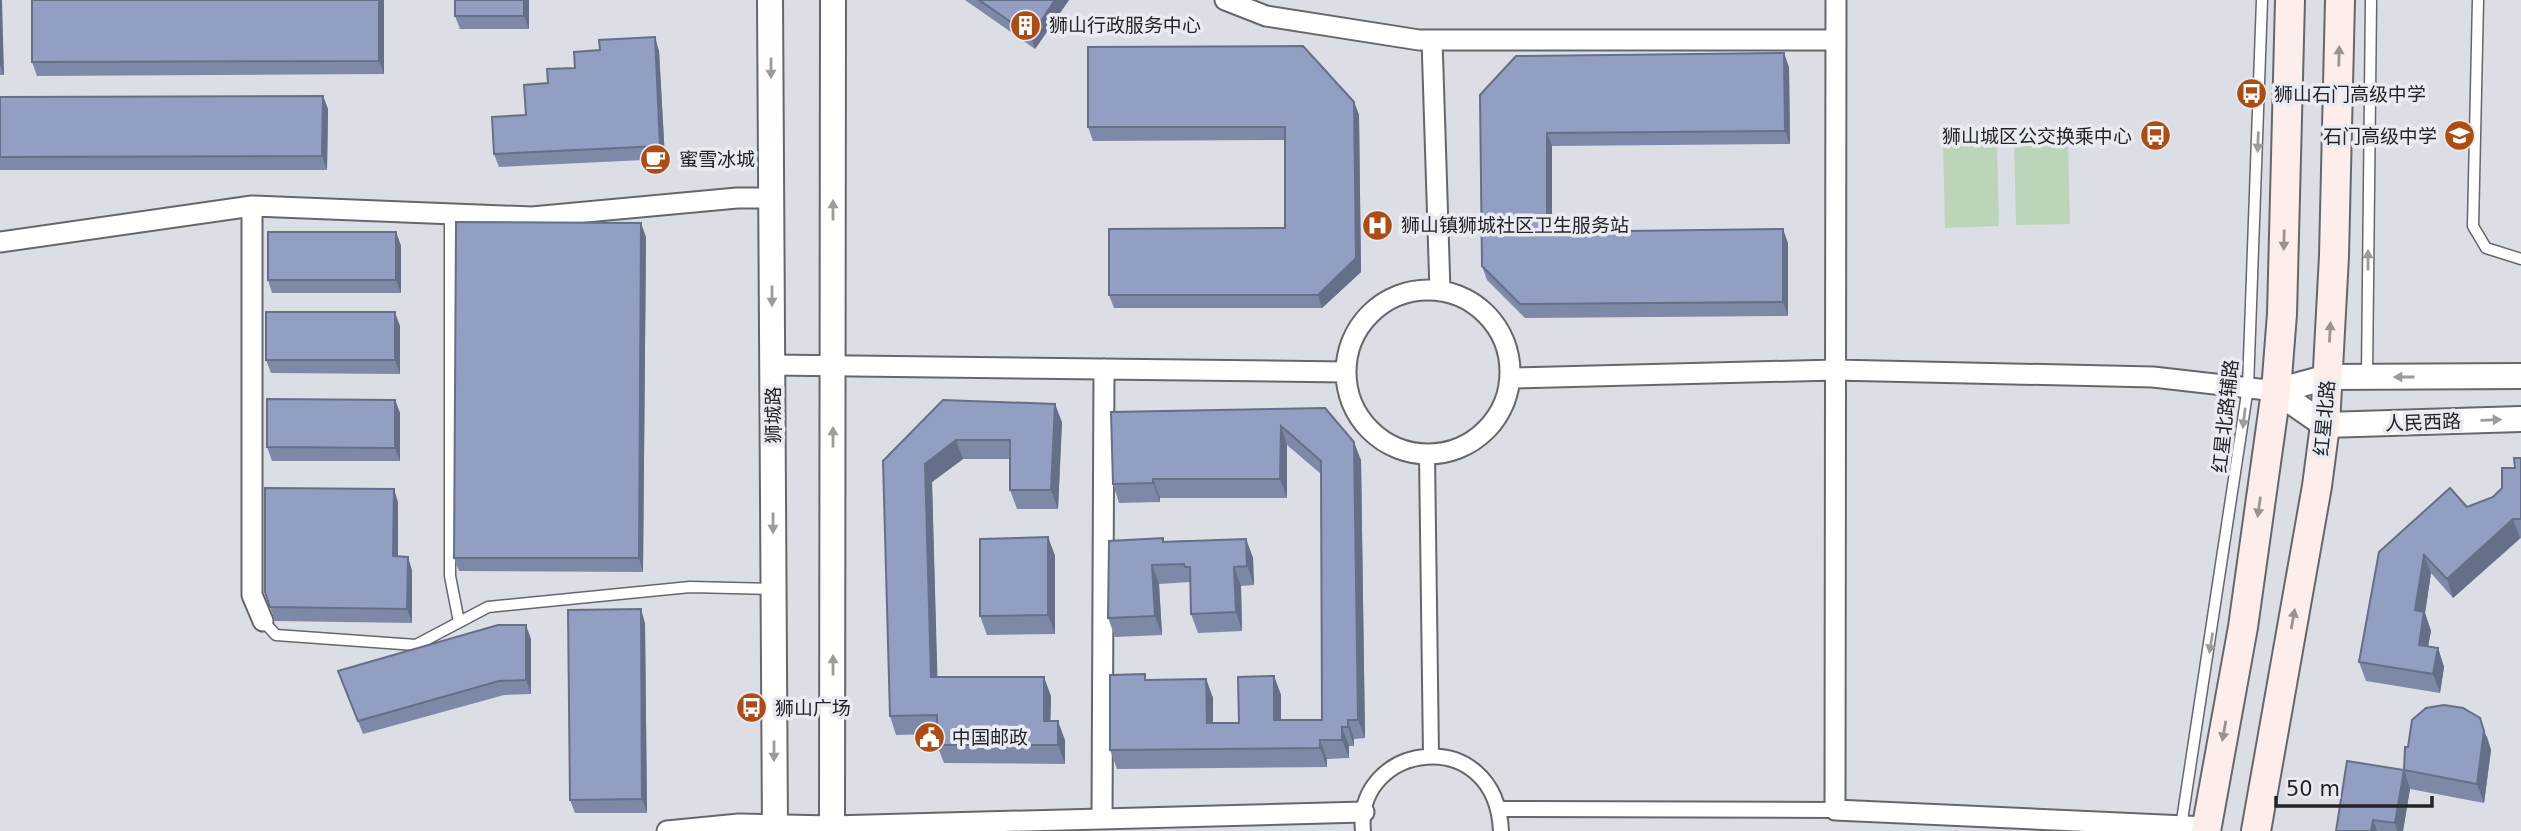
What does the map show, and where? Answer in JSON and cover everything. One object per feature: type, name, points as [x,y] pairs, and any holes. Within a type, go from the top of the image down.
[{"type":"main road","points":[[2194,829],[2243,626],[2276,391],[2282,314],[2290,0]]},
{"type":"main road","name":"红星北路","points":[[2256,831],[2325,425],[2340,0]]},
{"type":"street","name":"狮城路","points":[[770,0],[775,829]]},
{"type":"street","points":[[832,828],[833,0]]},
{"type":"street","points":[[1225,0],[1266,16],[1432,40],[1836,40]]},
{"type":"street","points":[[1835,810],[1836,0]]},
{"type":"street","points":[[1432,40],[1440,291]]},
{"type":"street","points":[[0,242],[253,206],[532,217],[737,198],[771,198]]},
{"type":"street","points":[[253,206],[252,595],[263,621]]},
{"type":"street","points":[[1430,289],[1440,291],[1458,295],[1483,310],[1496,324],[1508,349],[1511,378],[1504,406],[1488,430],[1464,447],[1427,455],[1413,454],[1386,444],[1364,425],[1350,400],[1345,372],[1350,344],[1364,319],[1376,308],[1401,294],[1430,289]]},
{"type":"street","points":[[772,365],[1345,372]]},
{"type":"street","points":[[1102,819],[1104,369]]},
{"type":"street","points":[[1511,378],[1835,370],[2153,377],[2276,391],[2328,377],[2521,376]]},
{"type":"street","points":[[2276,391],[2325,425]]},
{"type":"street","name":"人民西路","points":[[2325,425],[2521,419]]},
{"type":"street","points":[[1427,455],[1431,755]]},
{"type":"street","points":[[667,831],[739,824],[775,829],[1102,819],[1134,824],[1364,821],[1368,797],[1381,777],[1407,760],[1431,755],[1454,759],[1476,771],[1490,787],[1500,809],[1501,831]]},
{"type":"street","points":[[1500,809],[1835,810],[2194,829]]},
{"type":"lane","name":"红星北路辅路","points":[[2194,829],[2248,387],[2262,0]]},
{"type":"lane","points":[[2368,377],[2371,0]]},
{"type":"lane","points":[[2478,0],[2473,226],[2486,248],[2521,259]]},
{"type":"lane","points":[[450,214],[450,576],[459,622]]},
{"type":"lane","points":[[263,621],[276,635],[416,645],[488,607],[690,587],[773,589]]},
{"type":"green space","points":[[2068,139],[2070,224],[2016,225],[2014,140]]},
{"type":"green space","points":[[1997,141],[1999,226],[1945,228],[1943,142]]},
{"type":"building","points":[[32,0],[379,0],[379,61],[32,62]]},
{"type":"building","points":[[455,0],[524,0],[524,16],[455,16]]},
{"type":"building","points":[[979,0],[1055,0],[1031,36]]},
{"type":"building","points":[[655,37],[660,146],[494,154],[492,117],[526,115],[524,85],[548,83],[547,69],[575,68],[574,52],[600,50],[599,40]]},
{"type":"building","points":[[1303,46],[1354,102],[1356,258],[1318,295],[1109,295],[1109,229],[1285,228],[1285,127],[1088,127],[1088,47]]},
{"type":"building","points":[[1784,53],[1785,131],[1547,133],[1547,232],[1783,229],[1783,302],[1520,304],[1482,266],[1480,95],[1516,56]]},
{"type":"building","points":[[323,96],[322,156],[0,157],[0,97]]},
{"type":"building","points":[[456,222],[641,223],[639,558],[454,558]]},
{"type":"building","points":[[268,232],[396,232],[396,280],[268,280]]},
{"type":"building","points":[[266,312],[395,312],[395,360],[266,360]]},
{"type":"building","points":[[267,399],[395,400],[395,448],[267,447]]},
{"type":"building","points":[[943,400],[1055,404],[1051,490],[1010,490],[1010,440],[956,440],[925,464],[931,677],[1044,677],[1044,721],[1058,721],[1058,745],[937,745],[937,715],[890,716],[883,461]]},
{"type":"building","points":[[1325,408],[1354,442],[1358,720],[1348,720],[1348,727],[1342,727],[1342,740],[1320,740],[1320,748],[1110,750],[1110,675],[1145,674],[1145,680],[1206,679],[1207,723],[1239,723],[1238,677],[1274,676],[1274,720],[1322,720],[1321,461],[1281,426],[1280,479],[1153,479],[1153,483],[1113,484],[1111,412]]},
{"type":"building","points":[[2514,458],[2521,458],[2521,519],[2513,519],[2447,579],[2424,555],[2415,610],[2424,612],[2419,645],[2438,648],[2433,674],[2359,662],[2379,552],[2450,488],[2467,507],[2493,497],[2502,488],[2502,468],[2515,468]]},
{"type":"building","points":[[265,488],[394,489],[393,556],[408,557],[407,609],[270,607],[265,592]]},
{"type":"building","points":[[1048,537],[1048,615],[980,616],[980,539]]},
{"type":"building","points":[[1163,538],[1163,542],[1246,539],[1247,566],[1234,567],[1236,612],[1191,614],[1190,567],[1185,567],[1184,564],[1152,565],[1155,616],[1108,618],[1109,541]]},
{"type":"building","points":[[641,609],[642,799],[570,800],[568,610]]},
{"type":"building","points":[[498,625],[526,625],[526,680],[499,681],[358,721],[338,671]]},
{"type":"building","points":[[2444,705],[2463,708],[2480,718],[2484,731],[2477,784],[2404,770],[2405,747],[2408,747],[2412,720],[2426,708]]},
{"type":"building","points":[[2347,761],[2404,770],[2395,823],[2373,820],[2371,831],[2336,831]]},
{"type":"place","name":"狮山行政服务中心","points":[[1026,25]]},
{"type":"place","name":"狮山石门高级中学","points":[[2251,94]]},
{"type":"place","name":"狮山城区公交换乘中心","points":[[2155,136]]},
{"type":"place","name":"石门高级中学","points":[[2460,136]]},
{"type":"place","name":"蜜雪冰城","points":[[656,159]]},
{"type":"place","name":"狮山镇狮城社区卫生服务站","points":[[1378,225]]},
{"type":"place","name":"狮山广场","points":[[752,708]]},
{"type":"place","name":"中国邮政","points":[[929,737]]}]
